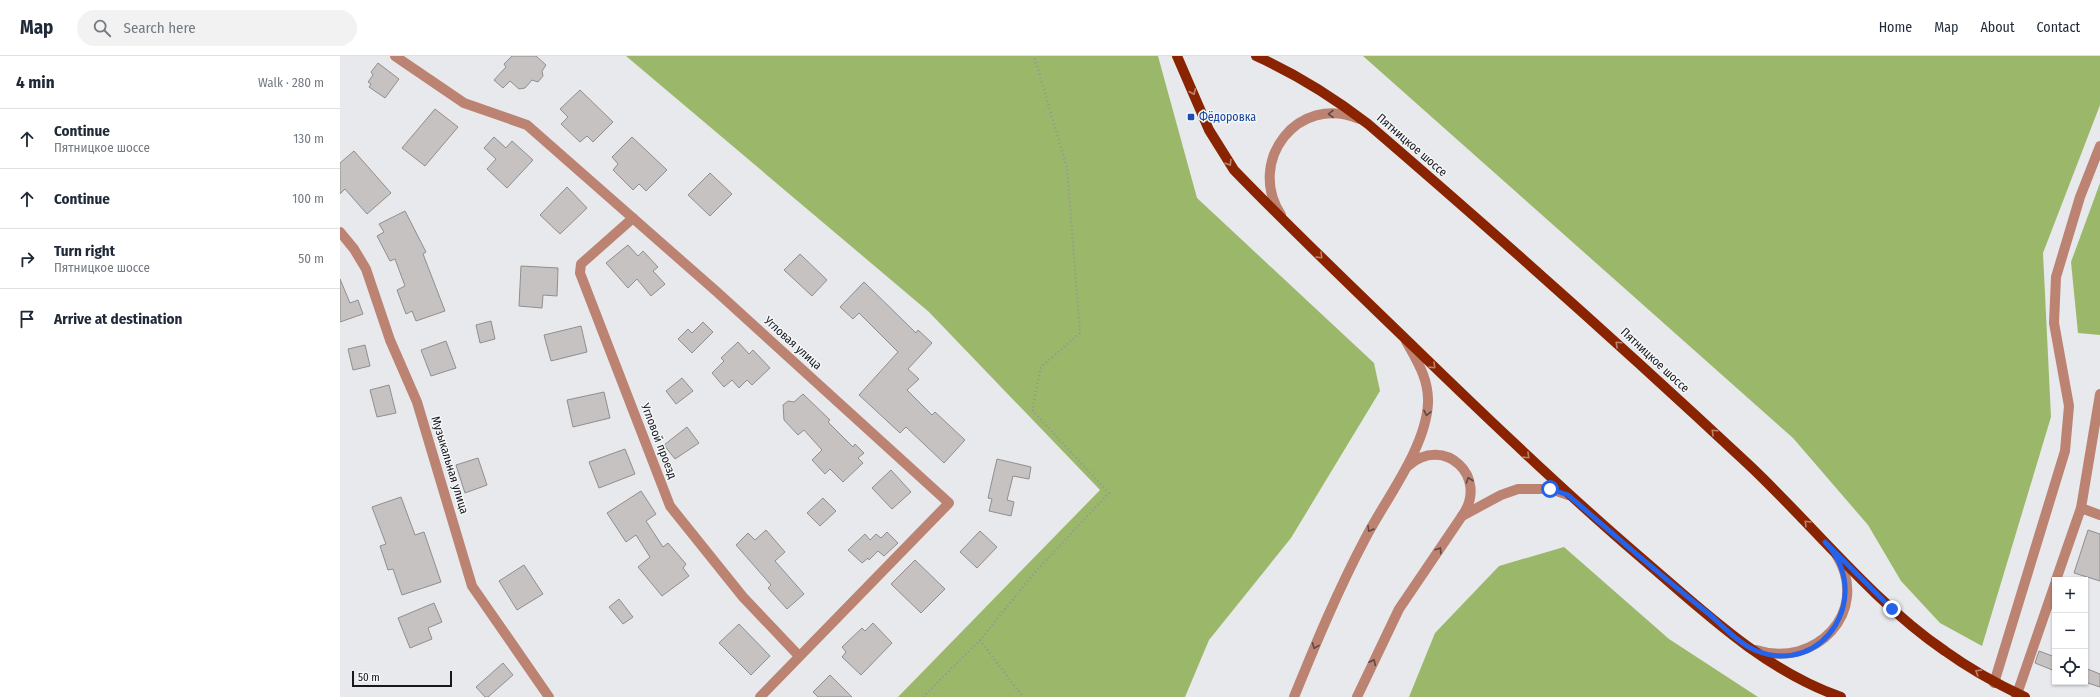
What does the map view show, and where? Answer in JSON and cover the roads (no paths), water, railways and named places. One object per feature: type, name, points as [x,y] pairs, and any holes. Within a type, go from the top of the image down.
[{"type":"main road","points":[[1176,56],[1209,130],[1234,170],[1404,338],[1568,495],[1682,593],[1745,644],[1785,671],[1820,690],[1841,697]]},
{"type":"main road","name":"Пятницкое шоссе","points":[[1256,56],[1332,97],[1368,124],[1595,322],[1750,466],[1892,609],[1944,651],[1994,683],[2025,697]]},
{"type":"street","name":"Угловая улица","points":[[395,56],[464,103],[527,125],[723,297],[949,503],[760,697]]},
{"type":"street","points":[[1286,223],[1272,198],[1269,175],[1273,153],[1286,134],[1303,121],[1325,114],[1347,115],[1368,124]]},
{"type":"street","points":[[1994,683],[2065,451],[2069,406],[2054,323],[2056,277],[2080,197],[2100,146]]},
{"type":"street","name":"Угловой проезд","points":[[633,218],[581,264],[580,273],[670,506],[743,597],[799,656]]},
{"type":"street","name":"Музыкальная улица","points":[[340,232],[354,249],[366,269],[390,340],[418,402],[472,586],[549,697]]},
{"type":"street","points":[[1294,697],[1331,605],[1365,538],[1407,467],[1425,419],[1428,404],[1428,389],[1424,372],[1404,338]]},
{"type":"street","points":[[2057,577],[2081,508],[2100,394]]},
{"type":"street","points":[[1357,697],[1398,609],[1462,516],[1469,503],[1471,488],[1470,480],[1462,467],[1450,458],[1435,455],[1420,458],[1407,467]]},
{"type":"street","points":[[1462,516],[1501,495],[1518,489],[1550,489],[1568,495]]},
{"type":"street","points":[[2081,508],[2100,515]]},
{"type":"street","points":[[1745,644],[1767,654],[1789,655],[1811,648],[1829,634],[1836,625],[1845,604],[1846,581],[1839,560],[1825,542]]},
{"type":"street","points":[[2016,697],[2052,593]]},
{"type":"place","name":"Фёдоровка","points":[[1191,117]]}]
